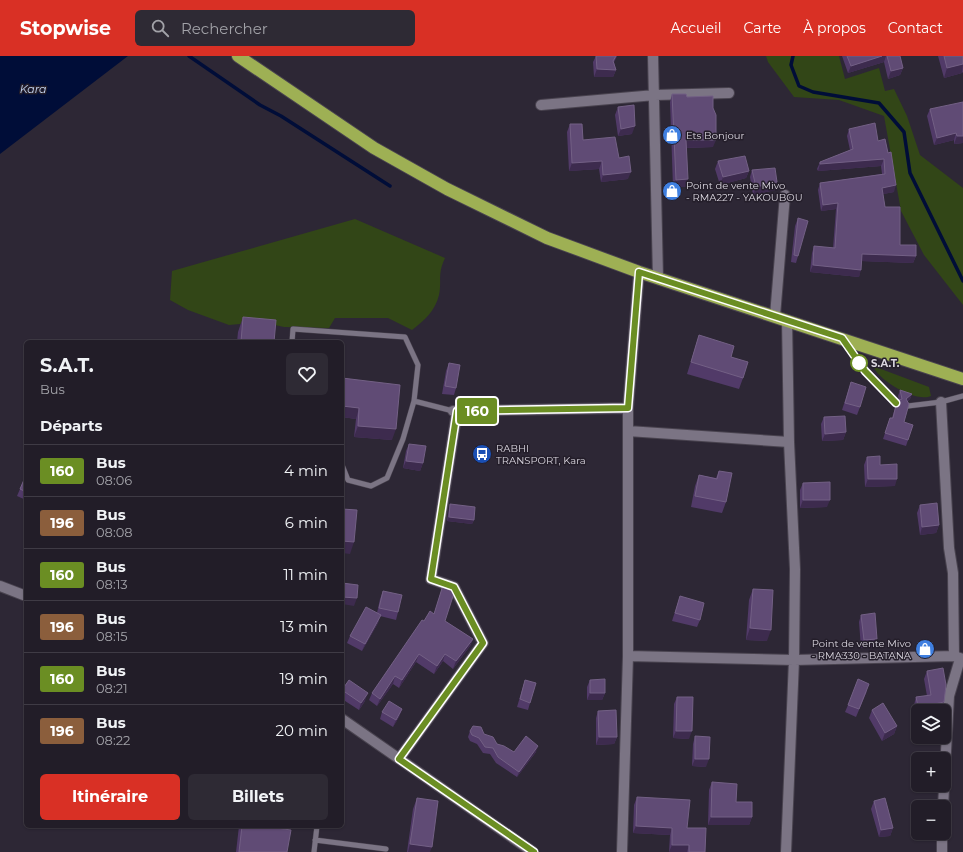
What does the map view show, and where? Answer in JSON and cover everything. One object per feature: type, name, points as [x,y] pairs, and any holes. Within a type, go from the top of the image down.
[{"type":"highway","points":[[238,56],[339,126],[427,178],[548,238],[639,272],[963,379]]},
{"type":"street","points":[[653,56],[658,278]]},
{"type":"street","points":[[541,105],[655,95],[729,93]]},
{"type":"street","points":[[775,316],[785,195]]},
{"type":"street","points":[[622,852],[628,656],[628,408],[639,272]]},
{"type":"street","points":[[786,852],[794,660],[795,569],[789,442],[787,320]]},
{"type":"street","points":[[941,402],[948,548],[953,573],[959,658],[949,696],[943,800]]},
{"type":"street","points":[[399,759],[483,643],[454,587],[431,579],[455,411],[628,408]]},
{"type":"street","points":[[628,431],[789,442]]},
{"type":"street","points":[[0,586],[24,595]]},
{"type":"street","points":[[628,656],[794,660],[959,658]]},
{"type":"street","points":[[344,721],[534,852]]},
{"type":"street","points":[[942,840],[942,852]]},
{"type":"lane","points":[[292,340],[293,329],[405,337],[418,365],[414,401],[403,439],[387,478],[371,486],[348,480],[344,470]]},
{"type":"lane","points":[[842,338],[865,371],[896,403]]},
{"type":"lane","points":[[908,406],[941,402],[963,396]]},
{"type":"lane","points":[[414,401],[455,411]]},
{"type":"lane","points":[[314,852],[317,828]]},
{"type":"lane","points":[[315,840],[386,849]]},
{"type":"green space","points":[[766,56],[839,56],[845,79],[879,68],[885,91],[894,89],[907,116],[920,155],[963,188],[963,305],[924,255],[901,211],[884,116],[839,100],[794,97],[768,62]]},
{"type":"green space","points":[[355,219],[445,258],[440,273],[439,295],[435,306],[425,319],[412,330],[388,318],[335,318],[329,328],[284,327],[261,322],[229,325],[188,310],[170,300],[172,271]]},
{"type":"green space","points":[[873,366],[929,387],[931,396],[916,396],[898,389],[882,378]]},
{"type":"water","name":"Kara","points":[[0,56],[128,56],[0,154]]},
{"type":"building","points":[[596,56],[616,56],[613,61],[616,70],[597,69]]},
{"type":"building","points":[[847,56],[882,56],[851,66]]},
{"type":"building","points":[[887,56],[900,56],[903,68],[891,71]]},
{"type":"building","points":[[944,56],[963,56],[963,64],[947,68]]},
{"type":"building","points":[[672,94],[686,94],[687,97],[713,96],[713,108],[716,115],[716,140],[686,140],[688,179],[676,180]]},
{"type":"building","points":[[963,102],[963,136],[957,136],[956,133],[937,138],[930,109]]},
{"type":"building","points":[[634,105],[635,126],[621,129],[618,107]]},
{"type":"building","points":[[875,123],[878,141],[885,139],[888,153],[891,152],[896,185],[882,188],[885,207],[900,207],[900,245],[916,245],[916,256],[862,254],[861,270],[813,265],[814,246],[835,248],[838,203],[823,205],[820,183],[885,174],[884,159],[820,164],[820,162],[853,149],[849,129]]},
{"type":"building","points":[[570,124],[582,124],[583,140],[615,137],[619,158],[629,156],[631,172],[603,175],[602,161],[572,163]]},
{"type":"building","points":[[745,156],[749,171],[723,177],[718,161]]},
{"type":"building","points":[[775,168],[777,182],[756,187],[752,170]]},
{"type":"building","points":[[798,218],[808,221],[798,256],[794,255]]},
{"type":"building","points":[[243,317],[276,320],[274,340],[241,340]]},
{"type":"building","points":[[699,335],[734,346],[731,357],[748,362],[743,378],[691,362]]},
{"type":"building","points":[[449,363],[460,365],[456,388],[445,386]]},
{"type":"building","points":[[344,378],[400,385],[396,429],[358,426],[359,408],[344,406]]},
{"type":"building","points":[[851,382],[866,387],[860,407],[845,403]]},
{"type":"building","points":[[900,390],[912,394],[906,399],[909,404],[904,422],[913,425],[908,440],[885,433],[890,418],[893,418],[897,401],[902,399]]},
{"type":"building","points":[[845,416],[846,432],[825,434],[824,417]]},
{"type":"building","points":[[409,444],[426,446],[423,463],[406,461]]},
{"type":"building","points":[[880,456],[880,465],[897,464],[897,479],[868,479],[867,457]]},
{"type":"building","points":[[719,471],[732,473],[726,502],[695,496],[699,475],[717,479]]},
{"type":"building","points":[[24,480],[24,491],[20,489]]},
{"type":"building","points":[[830,482],[830,500],[803,500],[803,483]]},
{"type":"building","points":[[937,503],[939,525],[922,527],[920,505]]},
{"type":"building","points":[[450,504],[475,507],[474,520],[449,517]]},
{"type":"building","points":[[344,509],[357,510],[354,542],[344,541]]},
{"type":"building","points":[[444,582],[452,585],[455,590],[445,621],[473,639],[456,661],[445,654],[437,666],[419,654],[402,680],[395,676],[380,699],[372,693],[422,620],[424,621],[430,611],[434,614]]},
{"type":"building","points":[[344,583],[358,585],[357,598],[344,597]]},
{"type":"building","points":[[753,589],[773,590],[771,630],[750,628]]},
{"type":"building","points":[[383,591],[402,595],[398,612],[379,608]]},
{"type":"building","points":[[680,596],[704,603],[700,620],[675,613]]},
{"type":"building","points":[[366,607],[381,615],[365,644],[350,636]]},
{"type":"building","points":[[875,613],[877,639],[864,640],[861,615]]},
{"type":"building","points":[[943,668],[946,685],[944,702],[935,704],[918,704],[916,697],[931,695],[927,671]]},
{"type":"building","points":[[605,679],[605,693],[590,693],[590,680]]},
{"type":"building","points":[[858,679],[869,684],[859,709],[848,705]]},
{"type":"building","points":[[349,680],[368,693],[361,703],[344,691],[344,687]]},
{"type":"building","points":[[525,680],[536,683],[530,703],[520,699]]},
{"type":"building","points":[[677,697],[693,697],[692,731],[676,731]]},
{"type":"building","points":[[389,701],[402,709],[396,720],[382,712]]},
{"type":"building","points":[[883,703],[897,726],[885,733],[872,710]]},
{"type":"building","points":[[616,710],[617,737],[599,737],[598,711]]},
{"type":"building","points":[[473,726],[481,727],[484,734],[493,737],[497,744],[514,752],[526,736],[538,746],[519,772],[498,757],[493,748],[485,747],[479,738],[472,735],[470,731]]},
{"type":"building","points":[[695,736],[710,737],[709,759],[695,759]]},
{"type":"building","points":[[712,782],[737,784],[736,802],[752,802],[752,817],[711,817]]},
{"type":"building","points":[[637,797],[690,800],[687,828],[706,828],[705,852],[689,852],[689,845],[672,845],[672,828],[636,826]]},
{"type":"building","points":[[417,798],[438,801],[432,847],[410,844]]},
{"type":"building","points":[[885,798],[893,828],[881,830],[874,801]]},
{"type":"building","points":[[242,828],[276,828],[291,830],[287,852],[239,852]]},
{"type":"waterway","points":[[189,56],[260,105],[281,116],[390,186]]},
{"type":"waterway","points":[[793,56],[791,65],[799,86],[813,92],[879,103],[904,132],[910,173],[963,281]]},
{"type":"bus line","name":"160","points":[[534,852],[399,759],[483,643],[454,587],[431,579],[457,411],[628,408],[639,272],[842,338],[865,371],[896,403]]},
{"type":"place","name":"Ets Bonjour","points":[[672,135]]},
{"type":"place","name":"Point de vente Mivo - RMA227 - YAKOUBOU","points":[[672,191]]},
{"type":"place","name":"S.A.T.","points":[[859,363]]},
{"type":"place","name":"RABHI TRANSPORT, Kara","points":[[482,454]]},
{"type":"place","name":"Point de vente Mivo - RMA330 - BATANA","points":[[925,649]]}]
